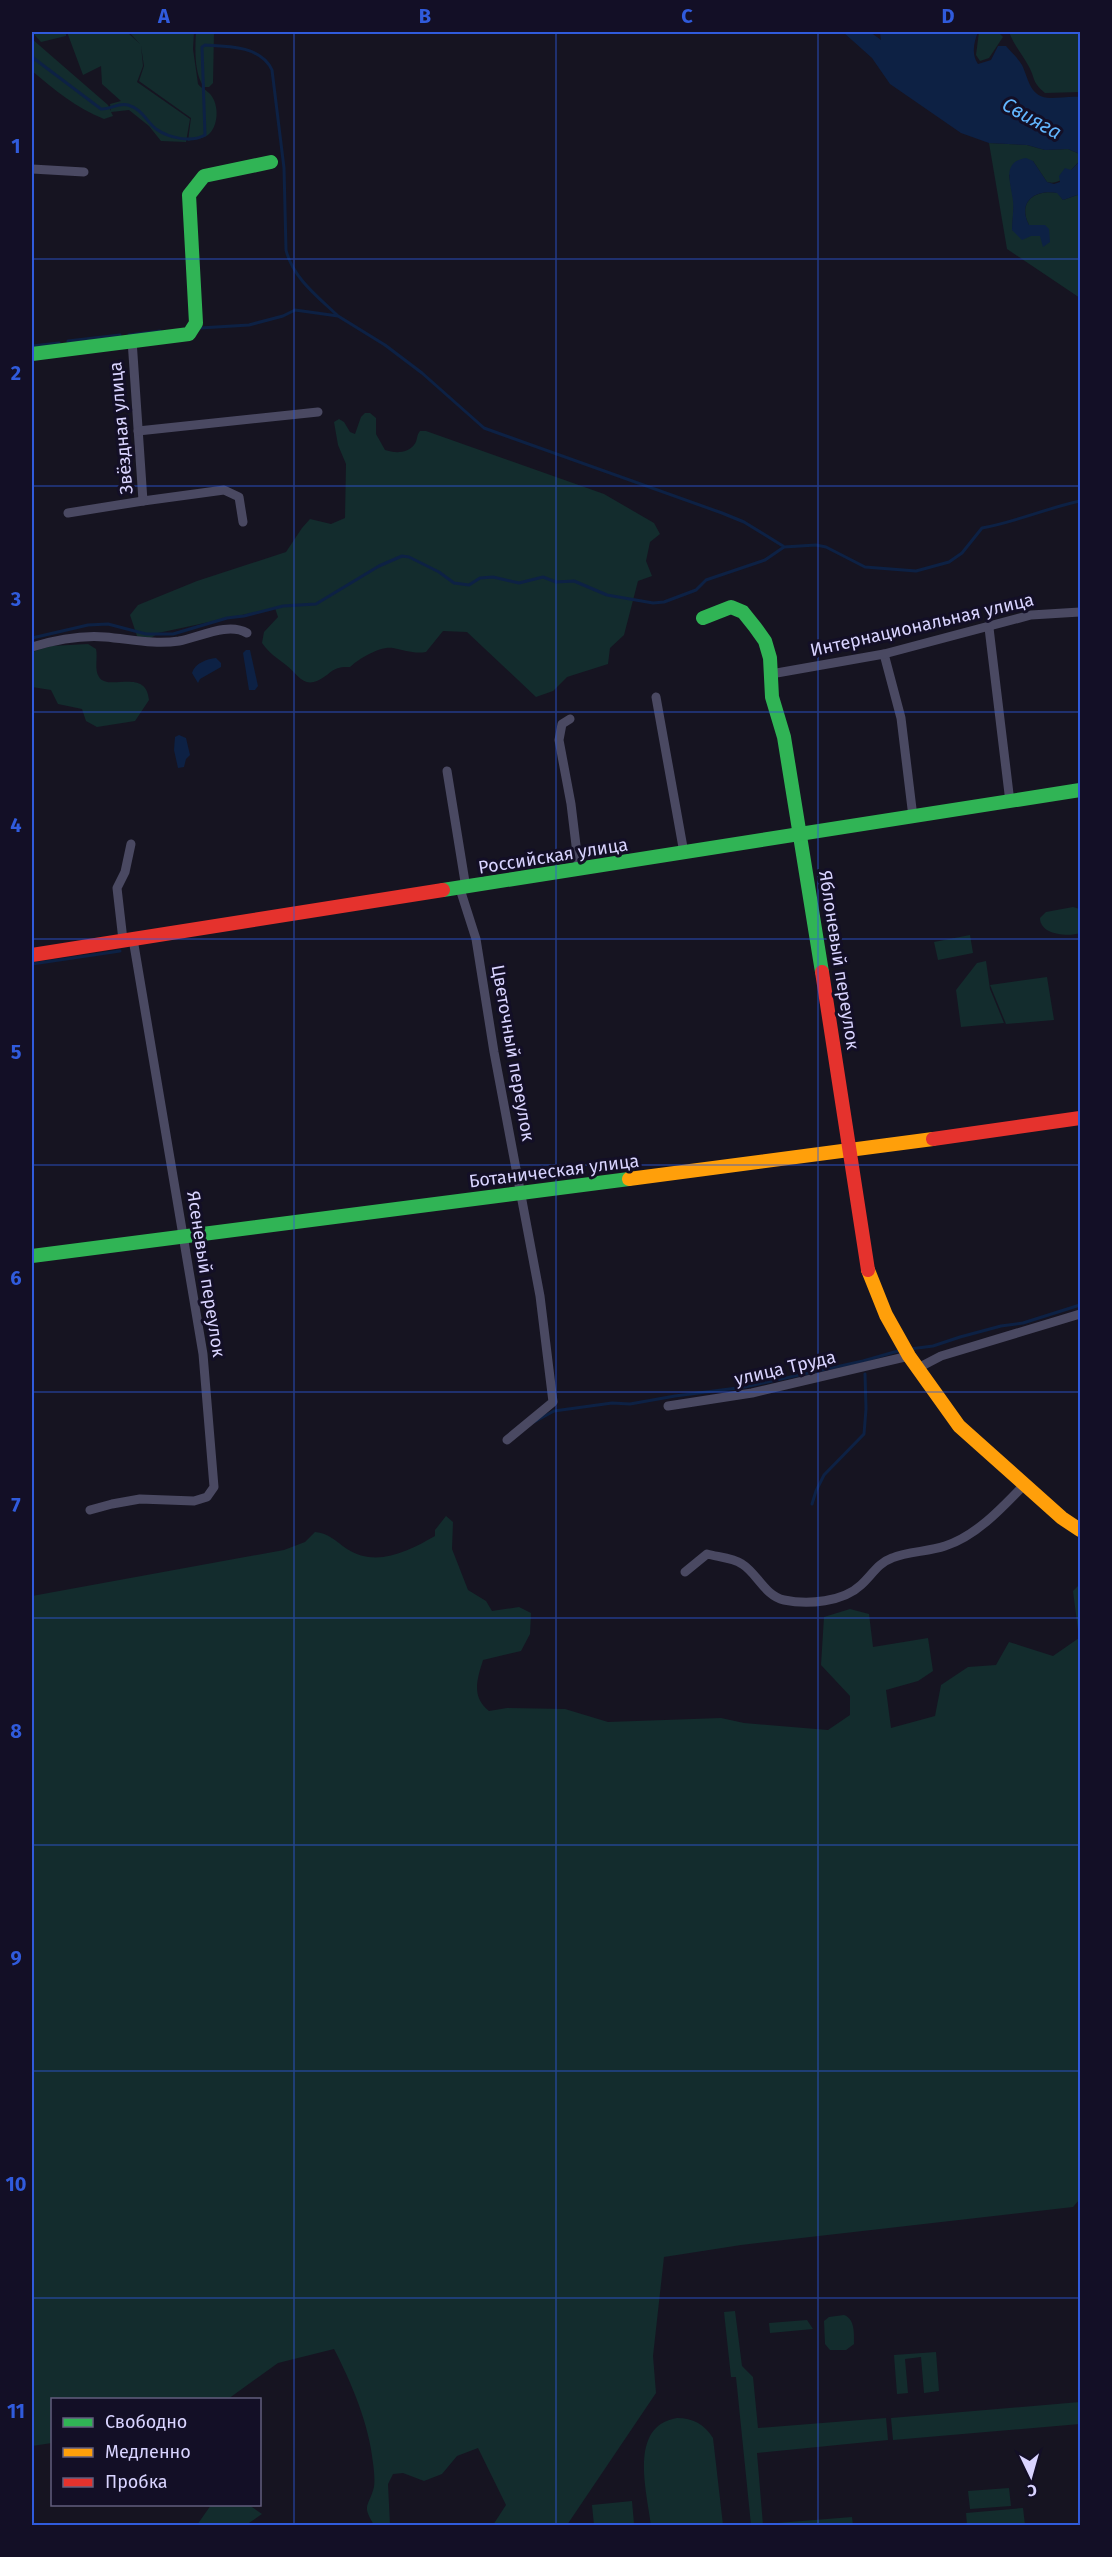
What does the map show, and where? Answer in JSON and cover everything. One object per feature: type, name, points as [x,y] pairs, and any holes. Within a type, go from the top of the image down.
[{"type":"street","name":"Звёздная улица","points":[[32,354],[189,334],[196,323],[189,195],[204,176],[271,162]]},
{"type":"street","points":[[32,169],[84,172]]},
{"type":"street","name":"Звёздная улица","points":[[132,340],[143,501],[224,490],[239,497],[243,522]]},
{"type":"street","points":[[138,431],[318,412]]},
{"type":"street","points":[[69,513],[143,501]]},
{"type":"street","name":"Яблоневый переулок","points":[[703,618],[731,608],[743,612],[765,641],[770,658],[772,697],[784,737],[801,833],[869,1277],[886,1315],[909,1356],[959,1426],[1062,1518],[1080,1530]]},
{"type":"street","name":"Интернациональная улица","points":[[771,674],[884,654],[1031,615],[1080,612]]},
{"type":"street","points":[[989,628],[1010,802]]},
{"type":"street","points":[[32,647],[72,638],[105,637],[152,643],[178,641],[233,629],[247,633]]},
{"type":"street","points":[[884,654],[902,718],[913,818]]},
{"type":"street","points":[[656,697],[684,853]]},
{"type":"street","points":[[570,719],[562,724],[559,740],[571,804],[579,870]]},
{"type":"street","name":"Цветочный переулок","points":[[447,771],[463,889],[476,939],[494,1052],[540,1296],[553,1402],[507,1440]]},
{"type":"street","name":"Российская улица","points":[[32,955],[463,889],[1080,790]]},
{"type":"street","name":"Ясеневый переулок","points":[[90,1510],[140,1499],[194,1501],[207,1497],[214,1487],[203,1354],[185,1237],[117,888],[125,872],[130,844]]},
{"type":"street","name":"Ботаническая улица","points":[[32,1256],[850,1151],[1080,1118]]},
{"type":"street","points":[[918,1368],[941,1356],[1080,1314]]},
{"type":"street","name":"улица Труда","points":[[668,1406],[752,1393],[909,1356]]},
{"type":"street","points":[[685,1572],[707,1554],[742,1564],[771,1593],[783,1600],[831,1601],[846,1596],[862,1585],[878,1566],[891,1558],[945,1546],[959,1539],[997,1513],[1024,1485]]},
{"type":"green space","points":[[32,32],[66,32],[66,36],[41,42]]},
{"type":"green space","points":[[67,32],[127,32],[140,44],[129,32],[194,32],[193,49],[198,84],[212,97],[216,107],[213,129],[205,136],[188,141],[191,118],[139,81],[144,66],[141,46],[143,66],[137,82],[190,119],[186,142],[161,141],[149,126],[129,110],[111,112],[113,116],[104,119],[75,104],[32,71],[32,39],[108,105],[111,111],[110,104],[121,101],[102,84],[101,66],[83,75]]},
{"type":"green space","points":[[196,32],[214,32],[213,83],[209,87],[204,87],[198,75]]},
{"type":"green space","points":[[979,32],[998,32],[1003,37],[989,58],[980,61],[976,55]]},
{"type":"green space","points":[[1009,32],[1080,32],[1080,92],[1045,93],[1036,83]]},
{"type":"green space","points":[[989,143],[1027,145],[1045,150],[1068,149],[1080,154],[1080,161],[1057,182],[1047,182],[1033,161],[1009,175],[1014,203],[1012,230],[1031,236],[1041,236],[1045,225],[1029,225],[1025,210],[1030,199],[1050,192],[1058,193],[1063,200],[1080,194],[1080,298],[1007,249]]},
{"type":"green space","points":[[365,413],[370,413],[376,418],[376,434],[385,450],[396,452],[408,450],[415,443],[420,431],[426,431],[604,494],[654,523],[660,534],[650,542],[646,561],[652,576],[638,581],[624,635],[610,648],[608,664],[567,677],[553,691],[536,697],[467,632],[443,631],[426,652],[393,648],[376,651],[350,667],[335,669],[312,682],[300,678],[270,653],[262,643],[264,632],[278,617],[275,608],[158,633],[148,639],[137,636],[130,615],[138,605],[197,581],[286,552],[310,519],[331,524],[345,518],[346,464],[338,445],[334,422],[339,419],[344,422],[350,432],[355,434],[361,417]]},
{"type":"green space","points":[[88,644],[96,649],[97,671],[99,677],[104,681],[134,682],[146,690],[149,700],[135,721],[97,727],[86,721],[82,709],[58,704],[51,690],[32,687],[32,652],[51,646]]},
{"type":"green space","points":[[1073,907],[1080,909],[1080,933],[1069,935],[1056,933],[1049,931],[1041,924],[1040,918],[1046,912]]},
{"type":"green space","points":[[970,935],[973,953],[938,960],[934,942]]},
{"type":"green space","points":[[986,961],[990,989],[1004,1023],[961,1027],[956,990],[977,963]]},
{"type":"green space","points":[[1047,977],[1054,1020],[1006,1024],[990,985]]},
{"type":"green space","points":[[446,1516],[453,1522],[452,1549],[468,1590],[486,1601],[492,1611],[519,1607],[531,1613],[530,1634],[521,1651],[483,1660],[477,1687],[483,1705],[489,1711],[507,1708],[565,1709],[608,1722],[721,1718],[744,1723],[828,1730],[850,1715],[850,1696],[821,1665],[824,1617],[850,1609],[869,1614],[873,1647],[928,1638],[933,1671],[918,1681],[886,1690],[891,1728],[935,1716],[941,1685],[968,1667],[996,1665],[1009,1642],[1053,1656],[1079,1638],[1073,1591],[1080,1584],[1080,2199],[1073,2207],[741,2245],[664,2257],[653,2356],[656,2393],[567,2525],[493,2525],[506,2505],[478,2448],[457,2456],[442,2474],[424,2481],[403,2473],[393,2474],[388,2484],[390,2525],[374,2525],[367,2509],[374,2487],[368,2434],[353,2390],[334,2349],[278,2363],[229,2398],[51,2398],[51,2443],[32,2446],[32,1596],[284,1550],[305,1542],[315,1532],[328,1536],[358,1555],[381,1557],[414,1547],[435,1536],[435,1530]]},
{"type":"green space","points":[[735,2311],[742,2366],[753,2377],[758,2428],[886,2418],[888,2440],[757,2453],[763,2525],[751,2525],[736,2377],[731,2377],[724,2312]]},
{"type":"green space","points":[[844,2315],[852,2323],[854,2344],[846,2350],[830,2350],[825,2344],[824,2321],[829,2317]]},
{"type":"green space","points":[[807,2320],[813,2329],[770,2333],[769,2323]]},
{"type":"green space","points":[[936,2352],[939,2391],[924,2393],[921,2357],[905,2359],[908,2393],[897,2394],[894,2355]]},
{"type":"green space","points":[[1080,2402],[1080,2424],[893,2440],[891,2418]]},
{"type":"green space","points":[[677,2418],[698,2423],[713,2438],[723,2525],[651,2525],[645,2478],[646,2446],[652,2433],[662,2424]]},
{"type":"green space","points":[[1009,2488],[1011,2506],[970,2509],[968,2491]]},
{"type":"green space","points":[[632,2501],[634,2524],[594,2525],[592,2505]]},
{"type":"green space","points":[[210,2506],[250,2506],[262,2514],[246,2525],[197,2525]]},
{"type":"green space","points":[[1023,2508],[1025,2525],[967,2525],[966,2513]]},
{"type":"green space","points":[[852,2517],[853,2525],[777,2525],[777,2523]]},
{"type":"water","name":"Свияга","points":[[843,32],[870,32],[881,40],[880,32],[978,32],[974,52],[978,64],[991,60],[998,46],[1006,46],[1022,65],[1034,92],[1051,98],[1080,97],[1080,154],[1068,149],[1045,150],[1027,145],[989,143],[961,133],[890,84],[872,58]]},
{"type":"water","points":[[1026,158],[1033,161],[1047,182],[1054,184],[1060,182],[1059,176],[1065,168],[1071,170],[1080,161],[1080,194],[1063,200],[1057,193],[1042,193],[1035,195],[1027,204],[1025,210],[1029,225],[1045,225],[1049,229],[1050,242],[1043,247],[1040,236],[1031,236],[1022,240],[1012,230],[1013,204],[1009,174],[1013,164]]},
{"type":"water","points":[[250,650],[258,686],[255,690],[249,690],[243,653]]},
{"type":"water","points":[[216,658],[221,663],[221,667],[200,679],[198,683],[192,673],[196,667],[202,662]]},
{"type":"water","points":[[179,735],[186,738],[190,755],[184,767],[178,768],[174,750],[175,737]]},
{"type":"waterway","points":[[32,57],[101,109],[121,104],[128,105],[137,109],[152,126],[161,132],[174,137],[193,139],[205,135],[202,47],[205,45],[233,47],[260,56],[272,70],[284,168],[286,250],[300,278],[337,315]]},
{"type":"waterway","points":[[200,328],[249,325],[283,316],[295,310],[338,316],[385,345],[422,373],[484,428],[722,513],[744,522],[783,546]]},
{"type":"waterway","points":[[129,335],[160,331]]},
{"type":"waterway","points":[[68,341],[120,335]]},
{"type":"waterway","points":[[32,346],[59,343]]},
{"type":"waterway","points":[[32,638],[88,625],[108,624],[146,634],[173,634],[227,618],[283,606],[316,604],[379,566],[402,556],[409,557],[439,572],[454,583],[469,585],[480,578],[493,577],[519,583],[543,577],[556,582],[574,581],[607,595],[653,603],[664,602],[696,590],[706,580],[765,560],[784,547],[816,545],[826,547],[865,567],[916,571],[949,562],[962,553],[982,528],[1080,501]]},
{"type":"waterway","points":[[32,964],[120,951]]},
{"type":"waterway","points":[[910,1349],[933,1346],[1001,1326],[1023,1323],[1080,1305]]},
{"type":"waterway","points":[[532,1423],[554,1411],[612,1403],[630,1404],[745,1387],[898,1351]]},
{"type":"waterway","points":[[812,1504],[824,1475],[864,1434],[865,1374]]},
{"type":"traffic: fast","points":[[32,354],[189,334],[196,323],[189,195],[204,176],[271,162]]},
{"type":"traffic: fast","points":[[703,618],[731,607],[743,612],[765,641],[770,658],[772,697],[784,737],[822,972]]},
{"type":"traffic: fast","points":[[443,890],[1080,790]]},
{"type":"traffic: fast","points":[[32,1256],[629,1179]]},
{"type":"traffic: slow","points":[[629,1179],[933,1139]]},
{"type":"traffic: slow","points":[[868,1270],[886,1315],[909,1356],[959,1426],[1062,1518],[1080,1530]]},
{"type":"traffic: jam","points":[[32,955],[443,890]]},
{"type":"traffic: jam","points":[[822,972],[868,1270]]},
{"type":"traffic: jam","points":[[933,1139],[1080,1118]]}]
